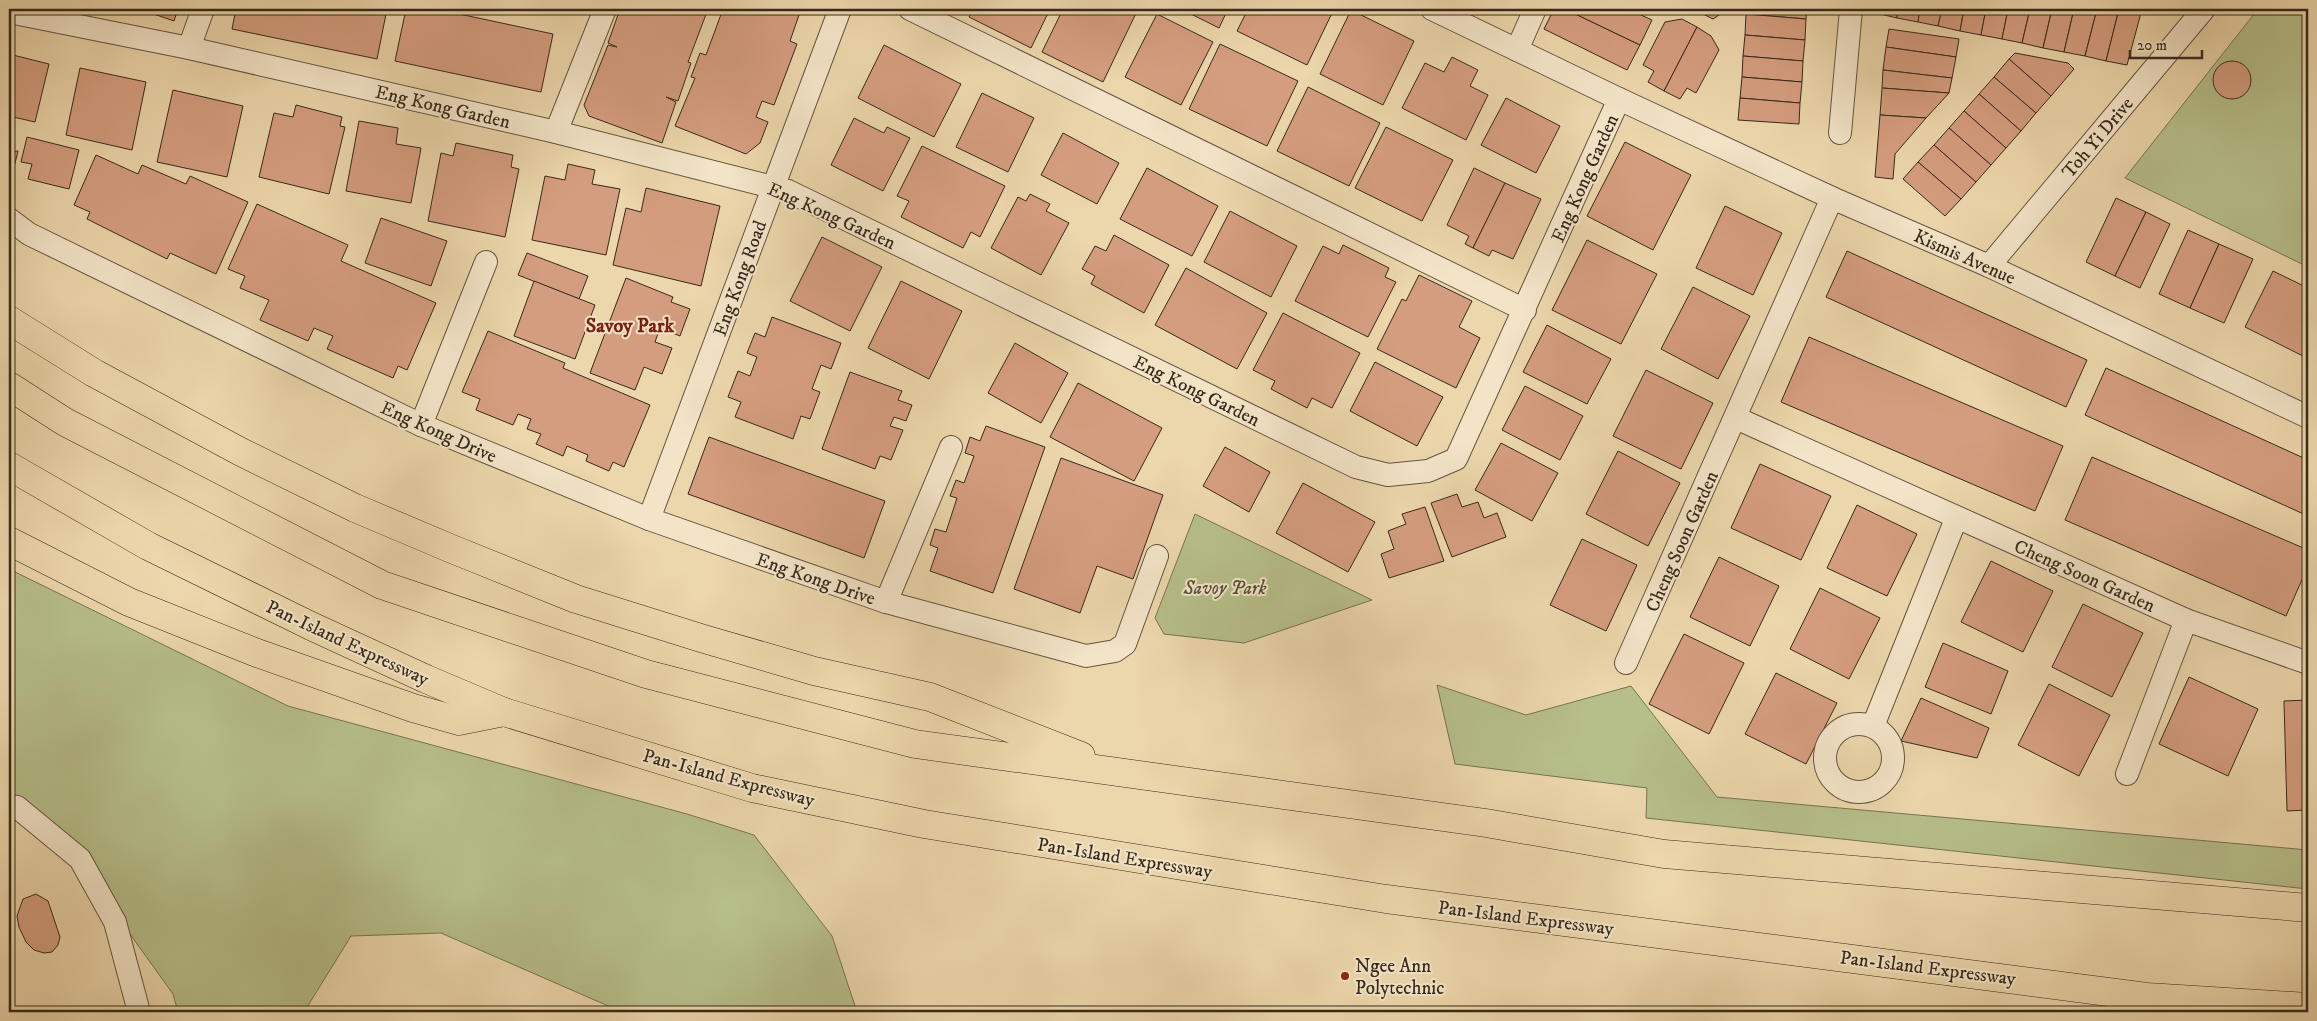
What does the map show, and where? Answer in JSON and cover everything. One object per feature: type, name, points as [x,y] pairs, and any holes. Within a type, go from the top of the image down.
[{"type":"highway","points":[[9,320],[94,374],[241,452],[355,508],[452,549],[576,599],[704,639],[814,671],[930,697],[1124,772]]},
{"type":"highway","points":[[9,386],[65,422],[382,585],[646,674],[915,744],[1486,823],[1664,854],[2308,908]]},
{"type":"highway","name":"Pan-Island Expressway","points":[[9,466],[148,546],[311,626],[504,712],[752,788],[924,824],[1386,899],[2147,997],[2308,1007]]},
{"type":"highway","points":[[9,541],[129,602],[257,653],[412,708],[459,721],[504,712]]},
{"type":"street","points":[[189,48],[203,9]]},
{"type":"street","points":[[556,132],[606,9]]},
{"type":"street","name":"Eng Kong Road","points":[[649,519],[772,186],[840,9]]},
{"type":"street","points":[[910,9],[1524,310]]},
{"type":"street","name":"Eng Kong Garden","points":[[9,12],[189,48],[556,132],[788,191],[1356,466],[1388,475],[1428,470],[1456,459],[1619,100],[1432,9]]},
{"type":"street","points":[[1517,50],[1535,9]]},
{"type":"street","points":[[1840,133],[1851,9]]},
{"type":"street","name":"Toh Yi Drive","points":[[1989,266],[2204,9]]},
{"type":"street","name":"Kismis Avenue","points":[[1619,100],[1832,198],[1989,266],[2308,417]]},
{"type":"street","name":"Cheng Soon Garden","points":[[1626,663],[1832,198]]},
{"type":"street","name":"Eng Kong Drive","points":[[9,219],[29,234],[420,425],[649,519],[886,602],[1086,656],[1115,651],[1125,644],[1157,556]]},
{"type":"street","points":[[420,425],[486,262]]},
{"type":"street","name":"Cheng Soon Garden","points":[[1736,418],[1956,519],[2186,620],[2308,663]]},
{"type":"street","name":"Eng Kong Drive","points":[[886,602],[951,447]]},
{"type":"street","points":[[1873,726],[1956,519]]},
{"type":"street","points":[[2127,774],[2186,620]]},
{"type":"street","points":[[9,806],[16,807],[80,859],[115,922],[139,1012]]},
{"type":"green space","points":[[2258,9],[2308,9],[2308,267],[2125,178]]},
{"type":"green space","name":"Savoy Park","points":[[1195,514],[1372,600],[1244,643],[1164,634],[1155,618]]},
{"type":"green space","points":[[9,569],[288,706],[687,814],[754,835],[832,936],[857,1012],[622,1012],[441,933],[351,936],[304,1012],[178,1012],[173,994],[46,817],[9,813]]},
{"type":"green space","points":[[1437,685],[1526,715],[1631,686],[1717,797],[2308,850],[2308,889],[1646,818],[1647,788],[1455,764]]},
{"type":"building","points":[[139,9],[178,9],[174,21]]},
{"type":"building","points":[[236,9],[387,9],[377,59],[232,29]]},
{"type":"building","points":[[406,9],[436,9],[553,34],[541,92],[395,61]]},
{"type":"building","points":[[620,9],[708,9],[688,62],[691,63],[678,101],[666,97],[676,102],[662,143],[589,116],[584,105],[608,45],[617,47],[608,43]]},
{"type":"building","points":[[723,9],[792,9],[790,12],[799,15],[790,41],[797,44],[774,105],[762,101],[756,117],[768,122],[760,143],[746,154],[675,126],[695,78],[691,77],[700,53],[706,55]]},
{"type":"building","points":[[973,9],[1050,9],[1031,48],[969,17]]},
{"type":"building","points":[[1063,9],[1138,9],[1103,82],[1042,52]]},
{"type":"building","points":[[1181,9],[1228,9],[1219,28]]},
{"type":"building","points":[[1248,9],[1334,9],[1307,65],[1237,31]]},
{"type":"building","points":[[1554,9],[1565,9],[1640,45],[1627,70],[1544,29]]},
{"type":"building","points":[[1565,9],[1628,9],[1652,20],[1640,45]]},
{"type":"building","points":[[1693,9],[1728,9],[1713,19]]},
{"type":"building","points":[[1747,9],[1807,9],[1806,19],[1746,14]]},
{"type":"building","points":[[1876,9],[1898,9],[1897,18],[1876,13]]},
{"type":"building","points":[[1898,9],[1920,9],[1918,22],[1897,18]]},
{"type":"building","points":[[1920,9],[1942,9],[1938,26],[1918,22]]},
{"type":"building","points":[[1942,9],[1964,9],[1960,31],[1938,26]]},
{"type":"building","points":[[1964,9],[1986,9],[1981,35],[1960,31]]},
{"type":"building","points":[[1986,9],[2008,9],[2002,39],[1981,35]]},
{"type":"building","points":[[2008,9],[2030,9],[2022,43],[2002,39]]},
{"type":"building","points":[[2030,9],[2052,9],[2043,48],[2022,43]]},
{"type":"building","points":[[2052,9],[2074,9],[2064,52],[2043,48]]},
{"type":"building","points":[[2074,9],[2097,9],[2085,56],[2064,52]]},
{"type":"building","points":[[2097,9],[2119,9],[2106,61],[2085,56]]},
{"type":"building","points":[[2119,9],[2142,9],[2127,65],[2106,61]]},
{"type":"building","points":[[1351,10],[1414,41],[1383,105],[1320,74]]},
{"type":"building","points":[[1157,14],[1213,42],[1181,105],[1125,77]]},
{"type":"building","points":[[1746,14],[1806,19],[1805,40],[1745,35]]},
{"type":"building","points":[[1682,19],[1697,27],[1664,91],[1648,82],[1654,71],[1643,65],[1665,22]]},
{"type":"building","points":[[1697,27],[1711,36],[1719,50],[1696,93],[1687,88],[1680,99],[1664,91]]},
{"type":"building","points":[[1889,29],[1959,39],[1956,57],[1886,47]]},
{"type":"building","points":[[1745,35],[1805,40],[1803,61],[1743,56]]},
{"type":"building","points":[[1220,44],[1298,81],[1267,146],[1189,109]]},
{"type":"building","points":[[884,45],[961,84],[934,137],[858,98]]},
{"type":"building","points":[[1886,47],[1956,57],[1952,78],[1883,70]]},
{"type":"building","points":[[2015,53],[2068,63],[2074,69],[2051,96],[2009,59]]},
{"type":"building","points":[[9,54],[49,64],[35,122],[9,116]]},
{"type":"building","points":[[1743,56],[1803,61],[1802,82],[1742,77]]},
{"type":"building","points":[[1452,57],[1478,70],[1470,86],[1488,95],[1466,140],[1402,108],[1425,63],[1444,72]]},
{"type":"building","points":[[2009,59],[2051,96],[2036,113],[1994,77]]},
{"type":"building","points":[[2232,61],[2245,67],[2251,80],[2245,93],[2232,99],[2219,93],[2213,80],[2219,67]]},
{"type":"building","points":[[80,68],[146,82],[132,150],[66,135]]},
{"type":"building","points":[[1883,70],[1952,78],[1949,93],[1882,88]]},
{"type":"building","points":[[1742,77],[1802,82],[1800,103],[1740,98]]},
{"type":"building","points":[[1994,77],[2036,113],[2021,131],[1979,94]]},
{"type":"building","points":[[1308,87],[1380,123],[1349,186],[1277,151]]},
{"type":"building","points":[[1882,88],[1949,93],[1926,118],[1880,115]]},
{"type":"building","points":[[173,90],[243,106],[227,177],[157,162]]},
{"type":"building","points":[[982,93],[1034,118],[1008,172],[956,147]]},
{"type":"building","points":[[1979,94],[2021,131],[2006,148],[1964,111]]},
{"type":"building","points":[[1506,98],[1560,126],[1536,173],[1481,145]]},
{"type":"building","points":[[1740,98],[1800,103],[1799,124],[1738,120]]},
{"type":"building","points":[[296,105],[342,117],[340,126],[345,127],[329,194],[259,177],[274,113],[293,117]]},
{"type":"building","points":[[1964,111],[2006,148],[1991,165],[1949,128]]},
{"type":"building","points":[[1880,115],[1926,118],[1895,154],[1893,179],[1875,177]]},
{"type":"building","points":[[854,118],[884,133],[887,127],[910,138],[883,191],[831,165]]},
{"type":"building","points":[[359,121],[398,128],[396,144],[421,148],[411,203],[346,191]]},
{"type":"building","points":[[1386,127],[1453,160],[1422,221],[1355,188]]},
{"type":"building","points":[[1949,128],[1991,165],[1976,182],[1934,145]]},
{"type":"building","points":[[1063,133],[1119,163],[1097,204],[1041,175]]},
{"type":"building","points":[[27,137],[79,150],[69,189],[28,179],[32,164],[21,162]]},
{"type":"building","points":[[1625,142],[1691,175],[1653,250],[1587,216]]},
{"type":"building","points":[[456,143],[513,155],[511,167],[519,169],[505,237],[428,221],[441,153],[453,156]]},
{"type":"building","points":[[1934,145],[1976,182],[1961,199],[1918,162]]},
{"type":"building","points":[[922,146],[1005,186],[980,237],[971,232],[963,248],[901,217],[909,201],[897,196]]},
{"type":"building","points":[[18,151],[9,188],[9,152]]},
{"type":"building","points":[[96,155],[138,174],[142,165],[186,184],[190,176],[248,202],[216,274],[170,253],[167,259],[87,219],[90,212],[74,205]]},
{"type":"building","points":[[1918,162],[1961,199],[1945,216],[1903,179]]},
{"type":"building","points":[[568,164],[595,170],[592,184],[620,189],[606,255],[532,240],[545,176],[565,180]]},
{"type":"building","points":[[1147,168],[1218,206],[1192,256],[1120,219]]},
{"type":"building","points":[[1474,168],[1505,183],[1473,248],[1465,244],[1469,236],[1447,225]]},
{"type":"building","points":[[1505,183],[1541,199],[1513,259],[1492,250],[1489,256],[1473,248]]},
{"type":"building","points":[[646,188],[720,206],[701,286],[613,265],[626,208],[641,212]]},
{"type":"building","points":[[1030,194],[1050,204],[1046,211],[1069,223],[1041,275],[991,248],[1018,197],[1026,201]]},
{"type":"building","points":[[2116,198],[2146,212],[2115,276],[2086,262]]},
{"type":"building","points":[[257,204],[348,245],[341,261],[436,303],[407,370],[398,366],[393,378],[327,349],[333,336],[314,328],[308,341],[260,320],[269,300],[240,288],[245,276],[228,269]]},
{"type":"building","points":[[1725,206],[1782,233],[1753,295],[1696,268]]},
{"type":"building","points":[[1230,211],[1297,246],[1271,297],[1204,262]]},
{"type":"building","points":[[2146,212],[2170,224],[2140,288],[2115,276]]},
{"type":"building","points":[[381,218],[447,241],[431,286],[365,263]]},
{"type":"building","points":[[2188,230],[2219,244],[2190,308],[2159,294]]},
{"type":"building","points":[[1114,235],[1169,265],[1144,313],[1091,284],[1095,276],[1082,269],[1095,246],[1106,251]]},
{"type":"building","points":[[822,237],[882,267],[850,331],[790,301]]},
{"type":"building","points":[[1587,240],[1657,274],[1621,344],[1552,310]]},
{"type":"building","points":[[2219,244],[2253,259],[2224,323],[2190,308]]},
{"type":"building","points":[[1343,245],[1389,268],[1385,277],[1396,282],[1368,337],[1295,301],[1323,246],[1339,254]]},
{"type":"building","points":[[1847,251],[2087,360],[2066,407],[1826,297]]},
{"type":"building","points":[[527,253],[588,276],[579,299],[518,275]]},
{"type":"building","points":[[1186,268],[1267,313],[1237,369],[1155,325]]},
{"type":"building","points":[[2273,271],[2308,288],[2307,358],[2245,327]]},
{"type":"building","points":[[1419,275],[1472,301],[1459,327],[1480,338],[1456,388],[1377,349],[1402,299],[1406,301]]},
{"type":"building","points":[[626,278],[673,297],[671,302],[690,309],[680,336],[660,328],[655,342],[672,348],[662,374],[644,367],[635,390],[590,373]]},
{"type":"building","points":[[534,281],[595,305],[575,359],[514,336]]},
{"type":"building","points":[[901,281],[962,311],[929,379],[868,348]]},
{"type":"building","points":[[1693,287],[1750,316],[1718,379],[1661,349]]},
{"type":"building","points":[[1283,313],[1360,353],[1332,408],[1312,398],[1307,408],[1271,389],[1275,381],[1253,370]]},
{"type":"building","points":[[772,317],[841,343],[831,369],[821,365],[812,389],[820,392],[810,419],[801,416],[793,439],[735,417],[741,402],[728,397],[738,371],[750,376],[757,357],[747,353],[755,333],[765,337]]},
{"type":"building","points":[[1547,325],[1611,359],[1587,404],[1523,372]]},
{"type":"building","points":[[488,331],[565,363],[563,368],[650,405],[624,467],[613,462],[609,471],[586,461],[588,455],[567,446],[563,456],[536,444],[541,434],[527,429],[531,419],[518,414],[513,425],[476,410],[480,399],[462,392]]},
{"type":"building","points":[[1809,337],[2063,446],[2035,511],[1781,402]]},
{"type":"building","points":[[1015,343],[1068,373],[1041,423],[988,393]]},
{"type":"building","points":[[1375,362],[1443,397],[1417,446],[1350,411]]},
{"type":"building","points":[[2106,368],[2308,460],[2308,516],[2085,415]]},
{"type":"building","points":[[1646,370],[1713,403],[1681,469],[1613,436]]},
{"type":"building","points":[[850,372],[902,391],[898,400],[912,405],[906,421],[894,417],[890,426],[903,430],[891,460],[880,456],[875,469],[822,449]]},
{"type":"building","points":[[1078,383],[1162,428],[1134,481],[1050,437]]},
{"type":"building","points":[[1525,386],[1583,416],[1560,460],[1502,430]]},
{"type":"building","points":[[986,426],[1045,447],[993,593],[930,571],[938,548],[930,545],[935,529],[946,532],[957,498],[950,496],[956,480],[964,483],[974,456],[965,453],[970,437],[980,441]]},
{"type":"building","points":[[709,437],[885,501],[864,558],[688,494]]},
{"type":"building","points":[[1501,443],[1558,473],[1532,521],[1475,490]]},
{"type":"building","points":[[1225,447],[1270,472],[1249,512],[1203,486]]},
{"type":"building","points":[[1618,451],[1680,483],[1648,546],[1586,514]]},
{"type":"building","points":[[2092,457],[2308,550],[2308,566],[2286,616],[2065,520]]},
{"type":"building","points":[[1061,458],[1163,495],[1133,579],[1097,566],[1080,613],[1014,589]]},
{"type":"building","points":[[1760,464],[1831,496],[1801,560],[1731,528]]},
{"type":"building","points":[[1303,483],[1375,522],[1348,572],[1276,533]]},
{"type":"building","points":[[1457,494],[1462,507],[1478,502],[1484,518],[1497,513],[1506,537],[1452,557],[1431,503]]},
{"type":"building","points":[[1857,505],[1917,534],[1887,596],[1827,568]]},
{"type":"building","points":[[1425,507],[1444,561],[1389,578],[1381,554],[1394,549],[1388,531],[1406,524],[1402,514]]},
{"type":"building","points":[[1582,539],[1637,565],[1606,631],[1550,605]]},
{"type":"building","points":[[1719,557],[1779,586],[1750,646],[1690,617]]},
{"type":"building","points":[[1991,561],[2053,591],[2023,652],[1961,622]]},
{"type":"building","points":[[1820,588],[1880,618],[1849,679],[1790,649]]},
{"type":"building","points":[[2083,604],[2143,633],[2112,697],[2052,667]]},
{"type":"building","points":[[1684,634],[1744,663],[1709,734],[1649,704]]},
{"type":"building","points":[[1943,643],[2008,671],[1991,714],[1925,687]]},
{"type":"building","points":[[1776,673],[1837,703],[1806,764],[1745,734]]},
{"type":"building","points":[[2189,677],[2258,709],[2228,776],[2159,744]]},
{"type":"building","points":[[2049,684],[2110,715],[2079,776],[2018,745]]},
{"type":"building","points":[[1921,698],[1989,728],[1977,758],[1901,741]]},
{"type":"building","points":[[2308,700],[2308,810],[2287,811],[2284,701]]},
{"type":"building","points":[[36,894],[48,901],[60,937],[58,945],[52,952],[44,953],[34,950],[26,942],[19,927],[17,916],[23,899]]},
{"type":"place","name":"Ngee Ann Polytechnic","points":[[1345,976]]},
{"type":"district","name":"Savoy Park","points":[[630,325]]}]
